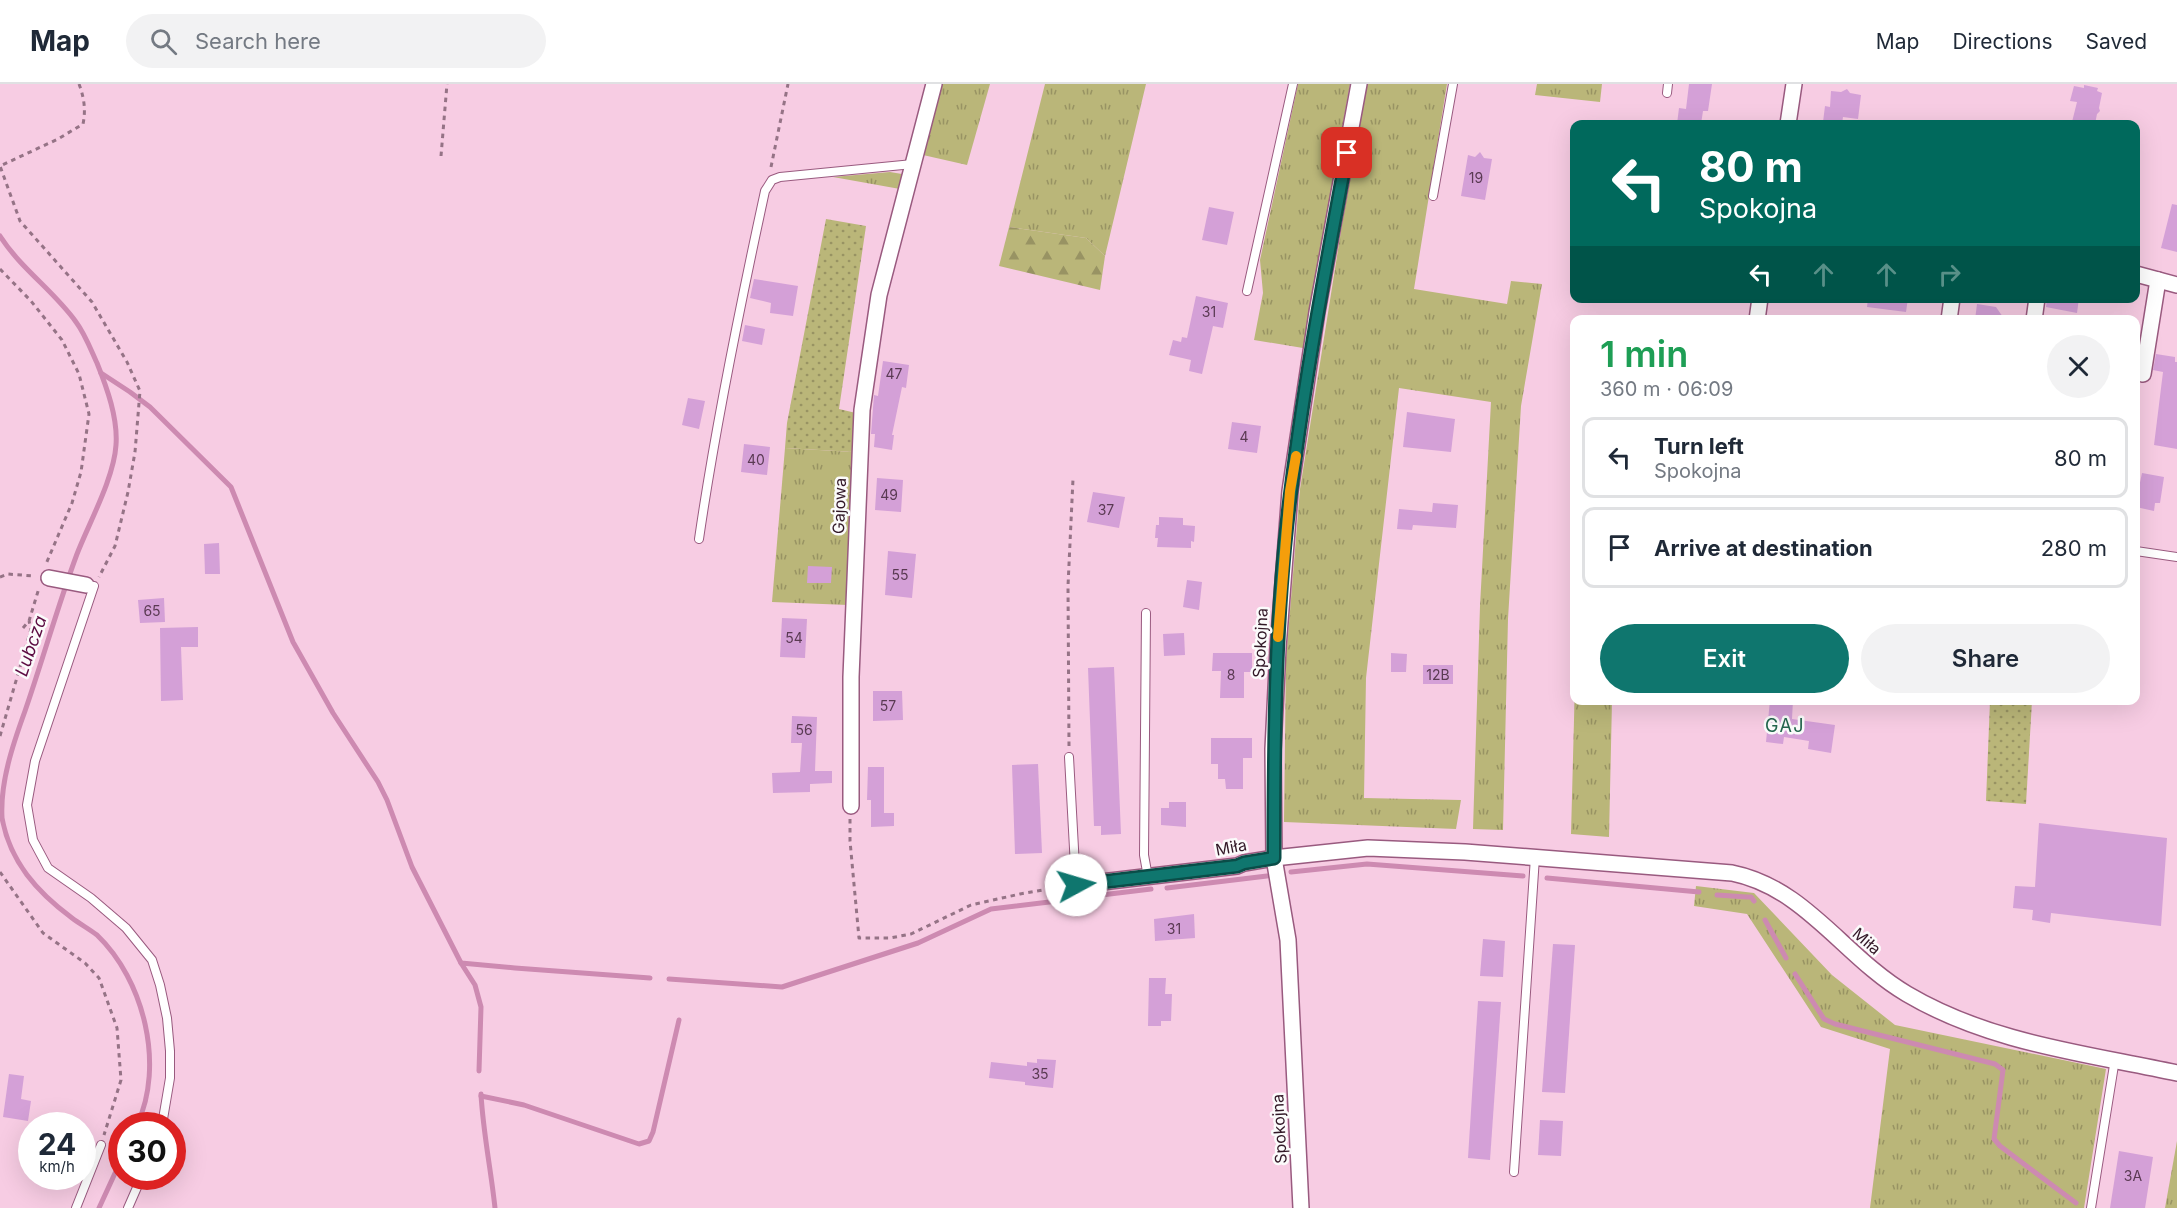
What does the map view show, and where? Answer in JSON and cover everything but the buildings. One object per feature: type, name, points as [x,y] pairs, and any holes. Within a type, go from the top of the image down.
[{"type":"street","name":"Gajowa","points":[[850,806],[851,666],[862,410],[879,295],[934,84]]},
{"type":"street","name":"Spokojna","points":[[1301,1208],[1288,940],[1274,858],[1273,749],[1277,660],[1290,491],[1317,312],[1359,84]]},
{"type":"street","points":[[1789,120],[1794,84]]},
{"type":"street","points":[[2140,275],[2177,285]]},
{"type":"street","points":[[2143,374],[2158,280]]},
{"type":"street","points":[[45,577],[90,586]]},
{"type":"street","name":"Miła","points":[[1076,885],[1237,866],[1274,858],[1368,848],[1684,868],[1750,877],[1773,886],[1794,899],[1869,966],[1904,992],[1928,1006],[1970,1025],[2005,1036],[2177,1072]]},
{"type":"lane","points":[[1247,291],[1293,84]]},
{"type":"lane","points":[[1433,196],[1453,84]]},
{"type":"lane","points":[[699,539],[741,300],[765,191],[772,180],[780,177],[913,164]]},
{"type":"lane","points":[[2140,552],[2177,557]]},
{"type":"lane","points":[[90,586],[35,761],[27,805],[33,840],[48,868],[91,898],[126,928],[152,960],[167,1018],[170,1051],[170,1078],[164,1112]]},
{"type":"lane","points":[[1146,613],[1144,855],[1148,877]]},
{"type":"lane","points":[[1069,757],[1076,885]]},
{"type":"lane","points":[[1514,1172],[1535,857]]},
{"type":"lane","points":[[2091,1208],[2115,1059]]},
{"type":"lane","points":[[76,1208],[101,1145]]},
{"type":"lane","points":[[128,1208],[136,1190]]},
{"type":"path","points":[[79,84],[83,95],[85,115],[83,124],[58,139],[0,166],[20,221],[92,302],[127,362],[140,391],[129,492],[115,546],[90,586]]},
{"type":"path","points":[[441,156],[447,84]]},
{"type":"path","points":[[772,180],[771,167],[788,84]]},
{"type":"path","points":[[0,268],[31,301],[62,340],[79,374],[89,414],[81,472],[72,503],[29,621],[23,628]]},
{"type":"path","points":[[1069,757],[1067,725],[1068,585],[1073,479]]},
{"type":"path","points":[[0,577],[8,574],[45,577]]},
{"type":"path","points":[[0,736],[31,629],[29,621]]},
{"type":"path","points":[[850,806],[850,841],[859,938],[890,938],[911,934],[971,905],[1076,885]]},
{"type":"path","points":[[0,872],[43,933],[85,963],[99,978],[117,1028],[121,1080],[101,1145]]},
{"type":"green space","points":[[941,84],[990,84],[967,165],[923,155]]},
{"type":"green space","points":[[1045,84],[1146,84],[1105,256],[1086,238],[1009,227]]},
{"type":"green space","points":[[1298,84],[1350,84],[1303,348],[1254,340],[1263,293],[1260,260]]},
{"type":"green space","points":[[1367,84],[1447,84],[1414,289],[1507,304],[1511,281],[1542,284],[1521,406],[1508,619],[1503,830],[1473,829],[1480,606],[1491,402],[1399,388],[1366,678],[1364,798],[1461,800],[1456,829],[1284,822],[1286,660],[1300,489]]},
{"type":"green space","points":[[1537,84],[1602,84],[1600,102],[1535,95]]},
{"type":"green space","points":[[890,172],[902,174],[900,189],[833,177]]},
{"type":"green space","points":[[826,219],[866,226],[839,409],[856,413],[853,452],[785,448],[787,423]]},
{"type":"green space","points":[[1009,227],[1086,238],[1105,256],[1100,290],[999,266]]},
{"type":"green space","points":[[785,448],[853,452],[848,605],[772,602]]},
{"type":"green space","points":[[1574,705],[1612,705],[1609,837],[1571,834]]},
{"type":"green space","points":[[1990,705],[2032,705],[2026,804],[1986,801]]},
{"type":"green space","points":[[1696,886],[1754,893],[1832,975],[1895,1025],[2106,1069],[2084,1208],[1870,1208],[1890,1049],[1821,1027],[1747,914],[1694,906]]},
{"type":"green space","points":[[2177,1141],[2177,1208],[2165,1208]]},
{"type":"waterway","name":"Lubcza","points":[[0,236],[8,248],[58,300],[82,332],[108,393],[114,414],[116,435],[111,472],[70,573],[12,750],[5,777],[2,818],[11,849],[27,875],[47,898],[97,935],[127,975],[138,999],[149,1050],[149,1076],[141,1112]]},
{"type":"waterway","points":[[101,373],[150,407],[231,487],[293,642],[333,713],[378,782],[412,867],[461,963],[650,978]]},
{"type":"waterway","points":[[1291,872],[1367,864],[1523,876]]},
{"type":"waterway","points":[[1167,888],[1267,876]]},
{"type":"waterway","points":[[1547,878],[1699,892]]},
{"type":"waterway","points":[[1085,897],[1151,889]]},
{"type":"waterway","points":[[1717,895],[1751,897],[1754,901]]},
{"type":"waterway","points":[[669,979],[782,987],[918,943],[991,909],[1066,900]]},
{"type":"waterway","points":[[1765,920],[1786,958]]},
{"type":"waterway","points":[[461,963],[475,985],[481,1007],[479,1071]]},
{"type":"waterway","points":[[1795,974],[1824,1019],[1835,1024],[1995,1064],[2003,1070],[1994,1139],[2000,1146],[2076,1203]]},
{"type":"waterway","points":[[481,1096],[524,1105],[639,1144],[649,1141],[679,1020]]},
{"type":"waterway","points":[[481,1094],[495,1208]]},
{"type":"waterway","name":"Lubcza","points":[[99,1208],[108,1188]]},
{"type":"slow traffic","points":[[1278,637],[1290,491],[1296,456]]},
{"type":"district","name":"GAJ","points":[[1785,726]]},
{"type":"route","points":[[1076,885],[1237,866],[1274,858],[1273,749],[1276,671],[1290,491],[1317,312],[1347,153]]}]
